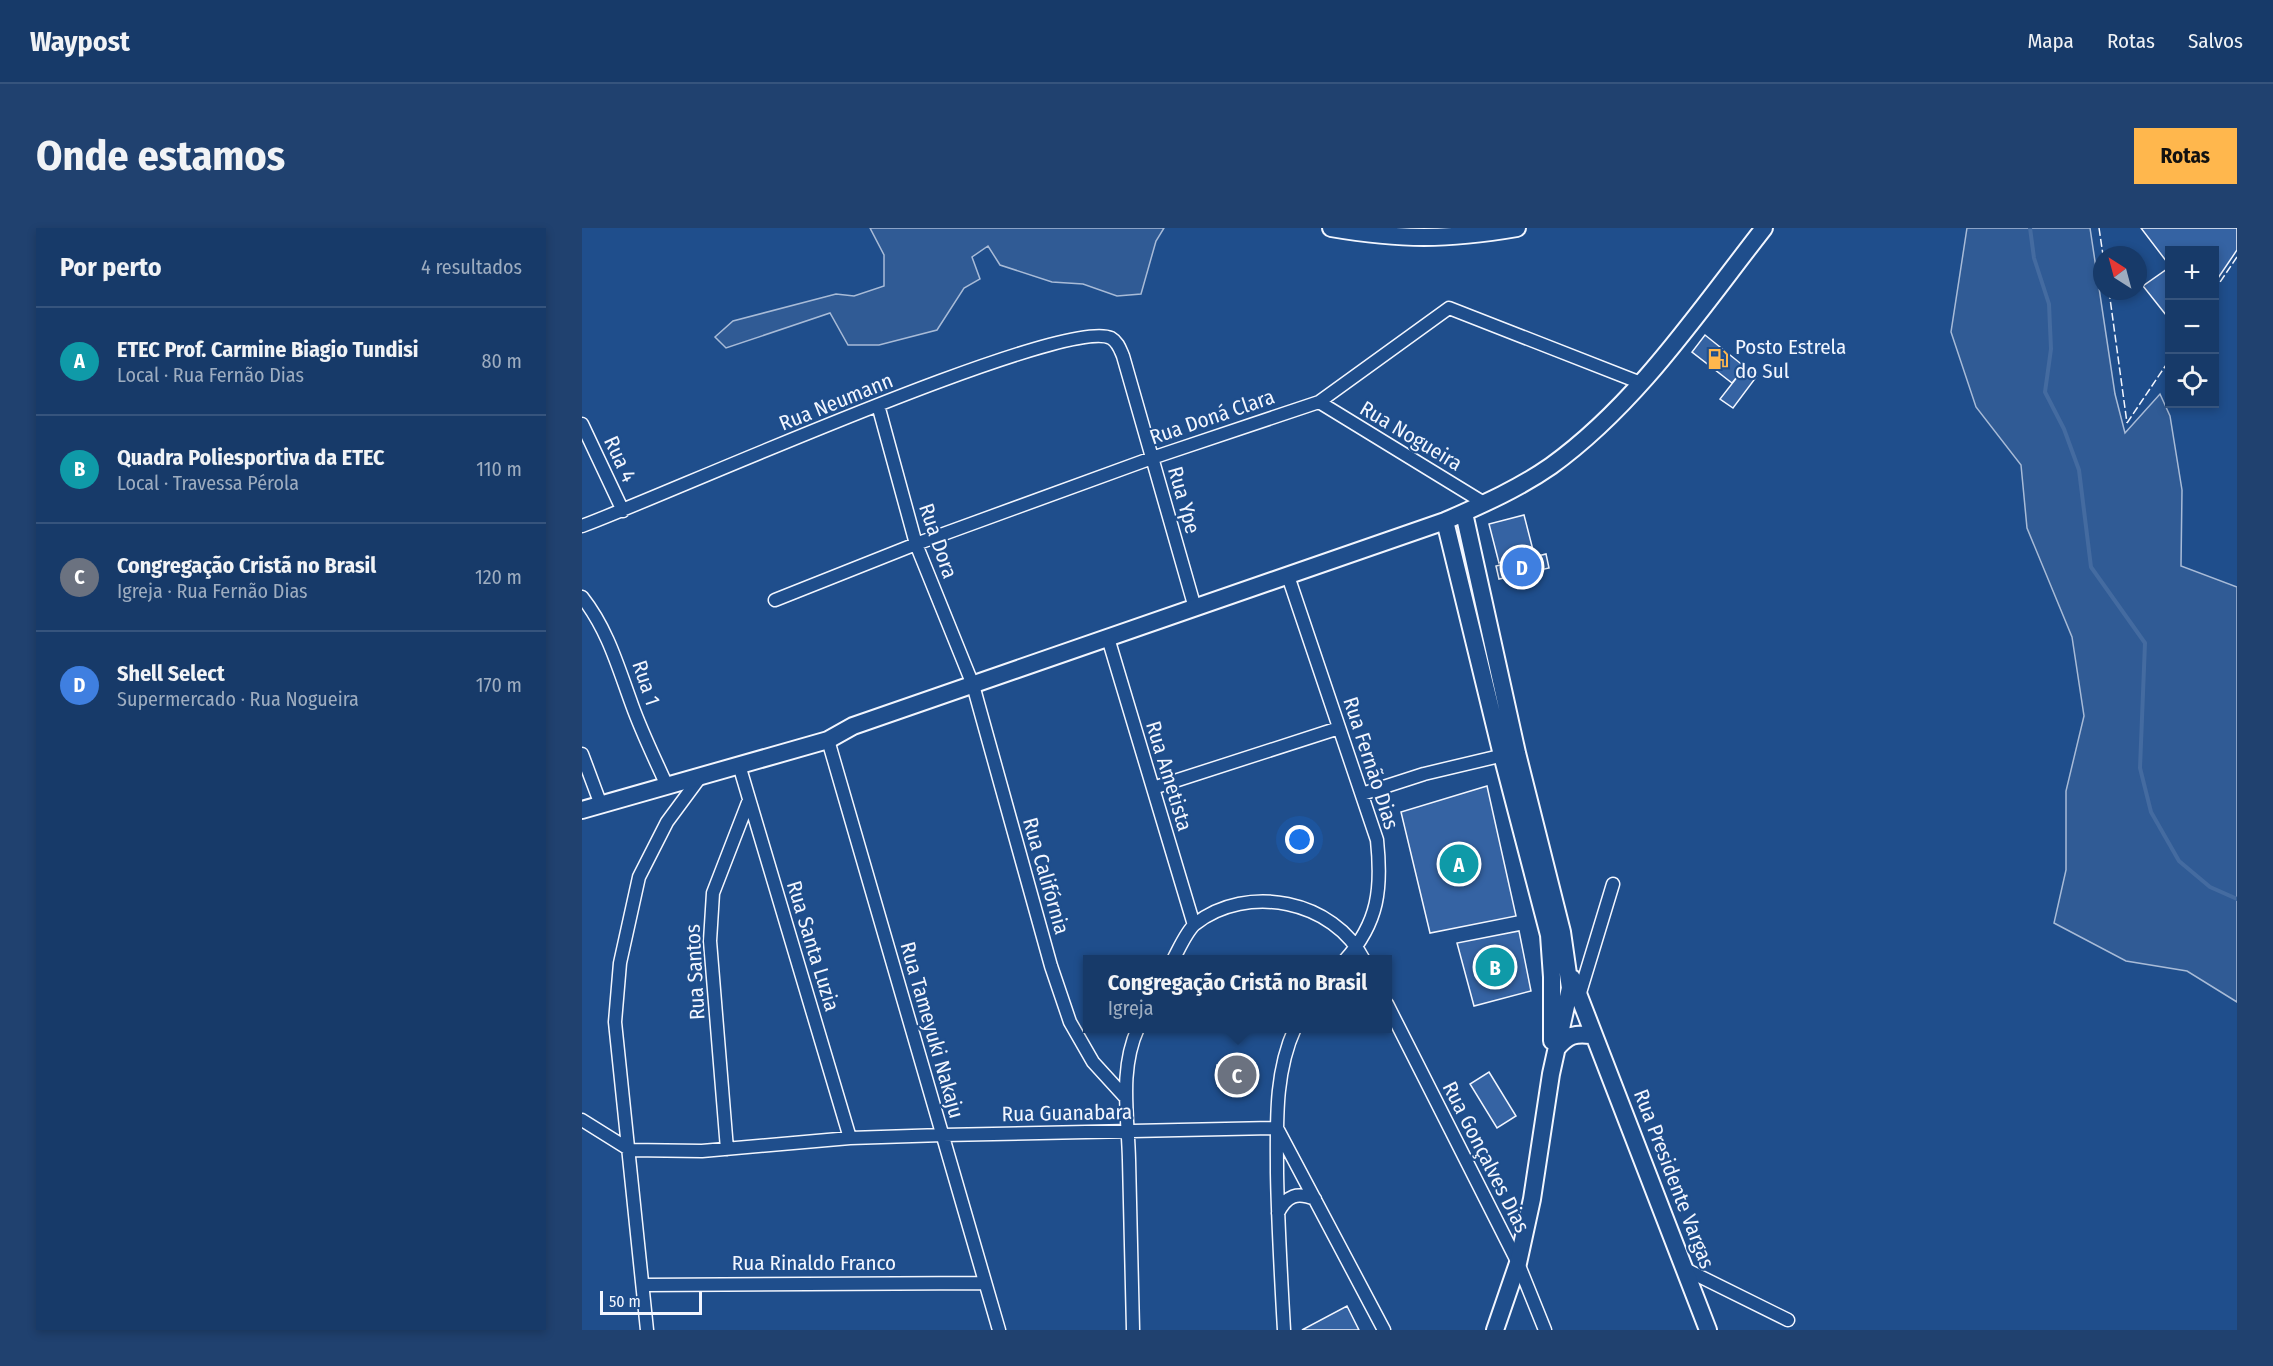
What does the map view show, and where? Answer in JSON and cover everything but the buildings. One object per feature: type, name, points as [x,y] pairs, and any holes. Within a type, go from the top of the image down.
[{"type":"main road","points":[[1331,228],[1414,239],[1462,237],[1517,228]]},
{"type":"main road","points":[[582,810],[828,740],[853,726],[1445,521],[1515,488],[1551,465],[1583,439],[1641,383],[1764,228]]},
{"type":"main road","points":[[1464,513],[1510,754],[1549,934],[1552,977],[1551,1074]]},
{"type":"main road","points":[[1445,521],[1569,969],[1573,1001],[1551,1074],[1532,1199],[1518,1263],[1495,1330]]},
{"type":"main road","name":"Rua Presidente Vargas","points":[[1552,977],[1559,996],[1573,1001],[1594,1039],[1708,1330]]},
{"type":"main road","points":[[1557,1048],[1565,1038],[1575,1033],[1594,1039]]},
{"type":"street","name":"Rua Doná Clara","points":[[775,600],[916,544],[1152,458],[1318,402],[1449,308],[1641,383]]},
{"type":"street","name":"Rua Neumann","points":[[582,526],[878,405],[1023,351],[1065,340],[1100,336],[1110,338]]},
{"type":"street","name":"Rua Ype","points":[[1110,338],[1118,345],[1123,356],[1195,608]]},
{"type":"street","name":"Rua Nogueira","points":[[1318,402],[1484,503]]},
{"type":"street","name":"Rua Dora","points":[[878,405],[916,544],[973,685]]},
{"type":"street","name":"Rua 4","points":[[582,424],[623,511]]},
{"type":"street","name":"Rua Fernão Dias","points":[[1288,576],[1377,840],[1381,876],[1376,910],[1357,946],[1349,955]]},
{"type":"street","name":"Rua 1","points":[[582,597],[587,613],[614,652],[632,707],[667,786]]},
{"type":"street","name":"Rua Ametista","points":[[1108,638],[1194,925]]},
{"type":"street","name":"Rua Califórnia","points":[[973,685],[1051,966],[1070,1022],[1093,1062],[1124,1096]]},
{"type":"street","points":[[1153,788],[1339,729]]},
{"type":"street","name":"Rua Tameyuki Nakaju","points":[[828,740],[999,1330]]},
{"type":"street","points":[[582,754],[601,805]]},
{"type":"street","points":[[1362,794],[1424,774],[1510,754]]},
{"type":"street","name":"Rua Santa Luzia","points":[[739,765],[850,1138]]},
{"type":"street","points":[[647,1330],[615,1022],[620,963],[639,877],[667,822],[701,776]]},
{"type":"street","name":"Rua Santos","points":[[727,1149],[710,940],[713,893],[749,800]]},
{"type":"street","points":[[1573,1001],[1613,884]]},
{"type":"street","points":[[1176,955],[1194,925],[1222,909],[1261,900],[1298,905],[1331,923],[1357,946],[1362,955]]},
{"type":"street","name":"Rua Gonçalves Dias","points":[[1392,1014],[1518,1263],[1545,1330]]},
{"type":"street","points":[[1133,1330],[1128,1130],[1124,1096],[1129,1047],[1136,1033]]},
{"type":"street","points":[[1284,1330],[1278,1213],[1278,1087],[1286,1048],[1293,1033]]},
{"type":"street","points":[[582,1120],[630,1150]]},
{"type":"street","points":[[1277,1128],[1384,1330]]},
{"type":"street","name":"Rua Guanabara","points":[[630,1150],[727,1149],[850,1138],[1277,1128]]},
{"type":"street","points":[[1278,1213],[1283,1202],[1292,1195],[1303,1194],[1315,1200]]},
{"type":"street","points":[[1685,1269],[1788,1320]]},
{"type":"street","name":"Rua Rinaldo Franco","points":[[644,1285],[985,1283]]},
{"type":"shaded area","points":[[870,228],[1164,228],[1156,241],[1141,294],[1117,296],[1083,284],[1052,282],[1000,265],[988,246],[972,257],[980,279],[964,288],[937,330],[879,345],[848,345],[830,313],[726,348],[715,337],[733,321],[836,294],[854,296],[884,286],[884,255]]},
{"type":"shaded area","points":[[1967,228],[2090,228],[2093,248],[2093,300],[2101,300],[2115,394],[2125,433],[2160,394],[2170,416],[2182,490],[2181,566],[2237,587],[2237,1002],[2187,971],[2126,961],[2054,923],[2066,870],[2066,791],[2084,716],[2072,637],[2027,528],[2021,465],[1976,407],[1951,332]]},
{"type":"waterway","points":[[2030,228],[2034,258],[2049,304],[2051,349],[2045,392],[2064,429],[2079,470],[2091,567],[2145,643],[2140,768],[2151,812],[2179,861],[2210,887],[2237,899]]},
{"type":"fence","points":[[2099,228],[2102,246]]},
{"type":"fence","points":[[2219,284],[2237,257]]},
{"type":"fence","points":[[2110,300],[2127,423]]},
{"type":"fence","points":[[2127,423],[2165,366]]},
{"type":"place","name":"Posto Estrela do Sul","points":[[1718,359]]},
{"type":"place","name":"Shell Select","points":[[1522,567]]},
{"type":"place","name":"ETEC Prof. Carmine Biagio Tundisi","points":[[1459,864]]},
{"type":"place","name":"Quadra Poliesportiva da ETEC","points":[[1495,967]]},
{"type":"place","name":"Congregação Cristã no Brasil","points":[[1237,1075]]}]
